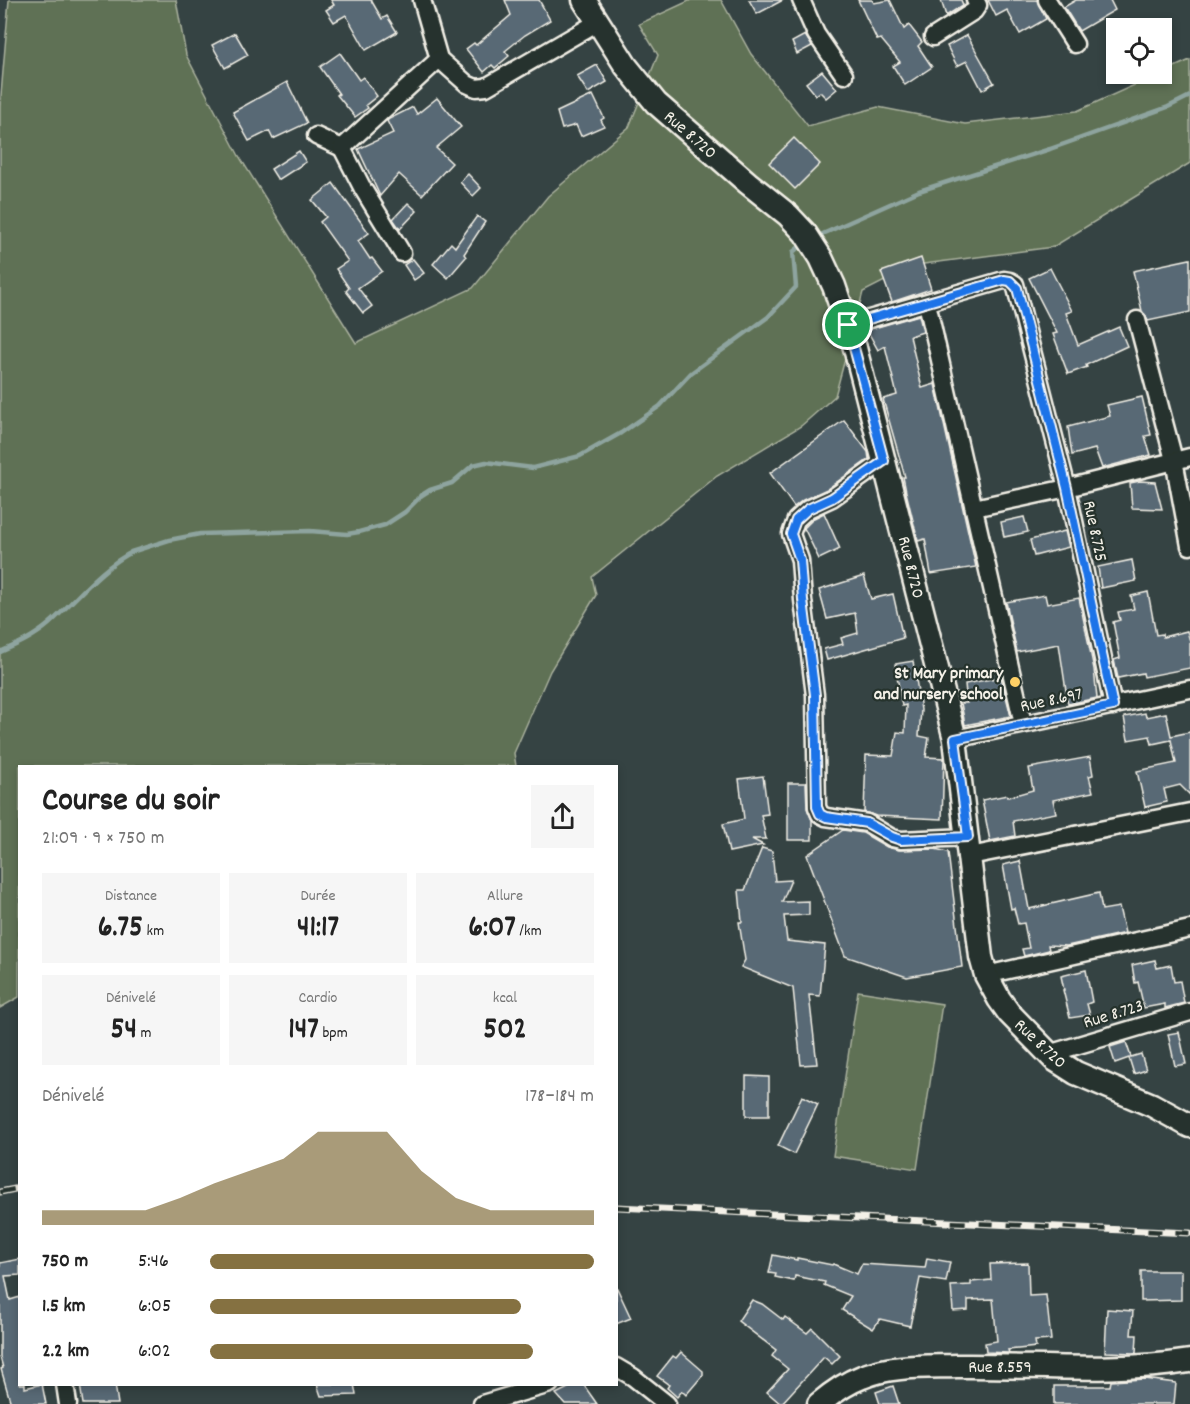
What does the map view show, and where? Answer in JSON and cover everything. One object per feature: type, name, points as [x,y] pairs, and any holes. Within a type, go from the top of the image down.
[{"type":"main road","name":"Rue 8.720","points":[[584,0],[640,85],[656,103],[788,215],[810,240],[834,286],[848,325],[955,739],[981,957],[986,975],[1009,1012],[1048,1054],[1076,1073],[1152,1106],[1190,1126]]},
{"type":"main road","name":"Rue 8.559","points":[[819,1404],[838,1389],[863,1376],[901,1367],[991,1365],[1139,1367],[1190,1361]]},
{"type":"street","points":[[422,0],[439,59],[467,84],[476,88],[486,87],[598,22]]},
{"type":"street","points":[[801,0],[816,34],[844,75]]},
{"type":"street","points":[[933,37],[974,11],[978,5],[975,0]]},
{"type":"street","points":[[1047,0],[1075,44]]},
{"type":"street","points":[[342,148],[439,59]]},
{"type":"street","points":[[316,136],[342,148],[363,189],[402,253]]},
{"type":"street","points":[[848,325],[1004,280],[1015,284],[1067,488],[974,508]]},
{"type":"street","points":[[927,303],[1023,724]]},
{"type":"street","points":[[1137,320],[1182,458],[1190,546]]},
{"type":"street","name":"Rue 8.725","points":[[1113,706],[1067,488],[1182,458]]},
{"type":"street","points":[[884,461],[832,498],[808,509],[796,520],[791,534],[800,560],[815,695],[817,807],[820,814],[826,817],[867,823],[901,840],[969,846],[1190,812]]},
{"type":"street","name":"Rue 8.697","points":[[955,739],[1190,689]]},
{"type":"street","points":[[986,975],[1190,929]]},
{"type":"street","name":"Rue 8.723","points":[[1048,1054],[1190,1012]]},
{"type":"street","points":[[618,1368],[667,1404]]},
{"type":"street","points":[[65,1386],[68,1404]]},
{"type":"street","points":[[482,1404],[516,1400],[546,1386]]},
{"type":"green space","points":[[9,0],[176,0],[186,55],[239,156],[356,343],[473,288],[548,196],[629,127],[658,55],[639,24],[691,0],[721,0],[751,54],[808,126],[878,107],[965,124],[1077,111],[1137,84],[1172,84],[1172,68],[1190,60],[1190,163],[1053,247],[916,265],[863,292],[835,396],[801,426],[717,476],[592,577],[596,595],[550,671],[514,753],[516,765],[18,765],[18,998],[0,1008],[0,107]]},
{"type":"green space","points":[[858,991],[942,1004],[917,1169],[833,1156]]},
{"type":"building","points":[[331,0],[371,0],[382,19],[387,16],[397,32],[366,50],[346,15],[334,22],[326,10],[334,5]]},
{"type":"building","points":[[505,0],[539,0],[550,20],[525,35],[505,51],[509,56],[495,68],[492,65],[484,72],[466,49],[474,43],[476,45],[511,15]]},
{"type":"building","points":[[749,0],[783,0],[757,14]]},
{"type":"building","points":[[858,0],[872,0],[874,3],[890,0],[904,29],[909,25],[922,42],[918,46],[932,67],[905,85],[893,66],[900,62],[881,39],[877,40]]},
{"type":"building","points":[[941,0],[961,0],[963,5],[946,16]]},
{"type":"building","points":[[988,0],[1037,0],[1046,19],[1020,34],[1007,10],[996,16]]},
{"type":"building","points":[[1076,0],[1110,0],[1115,10],[1079,31],[1064,7]]},
{"type":"building","points":[[235,33],[248,55],[225,68],[212,45]]},
{"type":"building","points":[[805,35],[812,46],[797,54],[792,42]]},
{"type":"building","points":[[967,35],[994,83],[982,90],[967,61],[957,66],[947,46]]},
{"type":"building","points":[[340,53],[359,80],[363,77],[377,96],[366,105],[368,108],[355,117],[337,95],[339,94],[320,67]]},
{"type":"building","points":[[597,65],[607,82],[588,93],[577,76]]},
{"type":"building","points":[[822,71],[837,89],[826,98],[820,92],[816,95],[806,83]]},
{"type":"building","points":[[287,82],[307,123],[273,139],[269,131],[249,141],[233,112]]},
{"type":"building","points":[[593,95],[604,118],[601,120],[604,126],[581,136],[576,125],[562,129],[557,112]]},
{"type":"building","points":[[437,98],[461,127],[436,148],[452,163],[422,195],[399,174],[380,196],[358,149],[393,133],[387,121],[389,119],[413,107],[417,114]]},
{"type":"building","points":[[794,138],[820,164],[795,189],[769,163]]},
{"type":"building","points":[[299,151],[306,162],[278,180],[271,169]]},
{"type":"building","points":[[468,174],[481,188],[473,196],[460,182]]},
{"type":"building","points":[[333,183],[369,233],[358,241],[370,259],[372,258],[382,271],[358,288],[372,306],[363,313],[346,291],[349,288],[336,269],[348,261],[320,222],[326,217],[312,200]]},
{"type":"building","points":[[408,203],[417,211],[400,229],[393,219]]},
{"type":"building","points":[[477,216],[485,222],[464,254],[466,257],[448,278],[433,264],[451,243],[455,247]]},
{"type":"building","points":[[921,258],[931,289],[892,302],[881,272]]},
{"type":"building","points":[[413,259],[424,273],[414,280],[404,265]]},
{"type":"building","points":[[1190,259],[1190,312],[1148,321],[1142,311],[1133,271]]},
{"type":"building","points":[[1050,268],[1072,311],[1066,313],[1078,345],[1119,327],[1127,346],[1086,365],[1087,367],[1068,374],[1053,334],[1057,333],[1029,278]]},
{"type":"building","points":[[919,315],[923,332],[910,336],[922,388],[935,384],[976,567],[931,574],[925,539],[918,541],[906,492],[903,477],[905,477],[883,399],[897,395],[885,346],[878,350],[867,330]]},
{"type":"building","points":[[1142,397],[1151,435],[1145,436],[1151,455],[1102,468],[1095,449],[1072,455],[1068,427],[1110,416],[1107,405]]},
{"type":"building","points":[[844,420],[868,452],[869,459],[827,489],[803,500],[794,507],[770,473]]},
{"type":"building","points":[[1155,482],[1162,509],[1132,508],[1130,483]]},
{"type":"building","points":[[824,513],[840,549],[819,559],[804,528],[814,518]]},
{"type":"building","points":[[1024,517],[1028,532],[1004,537],[1001,522]]},
{"type":"building","points":[[1065,531],[1069,547],[1034,556],[1030,540]]},
{"type":"building","points":[[1132,560],[1136,581],[1101,588],[1098,567]]},
{"type":"building","points":[[864,576],[871,599],[893,594],[903,638],[827,660],[824,649],[843,644],[841,638],[858,633],[855,613],[827,619],[819,590]]},
{"type":"building","points":[[1148,592],[1156,635],[1162,634],[1163,637],[1187,631],[1190,641],[1190,668],[1144,677],[1143,673],[1118,678],[1114,660],[1120,658],[1113,622],[1120,620],[1118,612],[1134,609],[1131,596]]},
{"type":"building","points":[[1045,595],[1047,604],[1079,598],[1094,669],[1097,698],[1068,704],[1059,644],[1017,652],[1006,602]]},
{"type":"building","points":[[913,661],[921,710],[919,736],[929,738],[926,757],[944,758],[942,819],[876,816],[864,812],[866,755],[893,756],[897,732],[905,733],[906,705],[902,706],[895,664]]},
{"type":"building","points":[[1001,677],[1011,716],[965,725],[961,703],[967,703],[965,684]]},
{"type":"building","points":[[1145,713],[1146,717],[1166,713],[1171,736],[1190,732],[1190,795],[1180,785],[1164,789],[1167,802],[1145,807],[1137,771],[1176,763],[1171,740],[1152,744],[1150,736],[1128,740],[1124,717]]},
{"type":"building","points":[[1090,757],[1093,775],[1089,776],[1093,792],[1053,800],[1056,813],[1013,821],[1015,836],[990,841],[982,800],[1007,795],[1008,797],[1033,790],[1029,768]]},
{"type":"building","points":[[763,776],[768,814],[761,815],[766,839],[752,839],[763,845],[729,852],[723,824],[744,819],[739,779]]},
{"type":"building","points":[[788,783],[806,783],[807,808],[812,820],[812,840],[788,840]]},
{"type":"building","points":[[843,830],[863,833],[887,847],[899,850],[935,849],[948,852],[962,967],[907,977],[845,956],[807,855]]},
{"type":"building","points":[[762,848],[772,851],[775,881],[791,880],[782,902],[809,901],[809,915],[784,916],[787,941],[825,945],[820,996],[809,995],[817,1064],[801,1065],[793,988],[741,967],[745,960],[739,922],[742,922],[739,890],[745,890]]},
{"type":"building","points":[[1020,861],[1029,909],[1099,893],[1102,910],[1119,907],[1125,933],[1067,946],[1048,945],[1049,950],[1024,956],[1022,949],[1029,948],[1024,923],[1018,924],[1014,908],[1011,909],[1003,865]]},
{"type":"building","points":[[1155,960],[1157,968],[1171,965],[1174,982],[1180,981],[1184,1003],[1165,1008],[1165,1004],[1144,1008],[1138,982],[1135,983],[1132,965]]},
{"type":"building","points":[[1086,970],[1092,1002],[1087,1004],[1090,1015],[1070,1018],[1061,976]]},
{"type":"building","points":[[1179,1032],[1186,1064],[1175,1066],[1168,1034]]},
{"type":"building","points":[[1126,1042],[1131,1057],[1141,1054],[1146,1070],[1134,1074],[1129,1058],[1115,1063],[1110,1047]]},
{"type":"building","points":[[746,1076],[769,1077],[769,1116],[746,1116]]},
{"type":"building","points":[[802,1096],[818,1104],[794,1154],[778,1146]]},
{"type":"building","points":[[773,1255],[833,1264],[857,1274],[862,1264],[925,1268],[927,1258],[950,1262],[946,1282],[920,1278],[910,1326],[880,1319],[873,1329],[842,1310],[851,1296],[824,1285],[825,1282],[795,1276],[794,1281],[775,1277],[776,1274],[769,1273]]},
{"type":"building","points":[[18,1259],[18,1275],[5,1276],[10,1300],[18,1298],[18,1386],[25,1386],[25,1388],[42,1386],[46,1404],[11,1404],[0,1357],[0,1263]]},
{"type":"building","points":[[1028,1263],[1029,1296],[1046,1295],[1051,1340],[1035,1341],[1036,1347],[1008,1350],[1009,1353],[986,1352],[985,1343],[997,1341],[993,1299],[968,1300],[968,1310],[953,1311],[951,1286],[971,1285],[971,1282],[991,1280],[990,1264]]},
{"type":"building","points":[[1141,1271],[1181,1271],[1181,1300],[1141,1301]]},
{"type":"building","points":[[618,1290],[631,1318],[618,1323]]},
{"type":"building","points":[[752,1300],[762,1304],[783,1320],[785,1317],[807,1333],[812,1328],[840,1356],[832,1364],[824,1357],[781,1404],[767,1392],[788,1369],[772,1356],[776,1350],[738,1321]]},
{"type":"building","points":[[1107,1309],[1133,1311],[1131,1335],[1137,1335],[1136,1353],[1105,1352]]},
{"type":"building","points":[[681,1352],[703,1371],[703,1375],[686,1395],[682,1391],[677,1397],[667,1388],[669,1385],[657,1376],[673,1356],[676,1358]]},
{"type":"building","points":[[1144,1379],[1176,1383],[1174,1404],[1054,1404],[1054,1386],[1110,1386],[1111,1381]]},
{"type":"building","points":[[80,1386],[115,1386],[118,1404],[83,1404]]},
{"type":"building","points":[[318,1386],[354,1386],[356,1395],[321,1396]]},
{"type":"building","points":[[572,1386],[584,1386],[597,1404],[565,1404],[556,1394]]},
{"type":"building","points":[[893,1386],[899,1404],[880,1404],[876,1392]]},
{"type":"waterway","points":[[816,237],[919,191],[1050,149],[1168,107],[1190,96]]},
{"type":"waterway","points":[[0,652],[43,629],[110,566],[122,558],[134,551],[131,552],[169,540],[200,534],[310,531],[347,534],[359,532],[385,525],[405,512],[422,495],[452,483],[473,465],[486,462],[533,468],[580,456],[621,433],[660,406],[691,373],[768,317],[796,287],[793,252],[803,244]]},
{"type":"railway","points":[[0,1192],[18,1188]]},
{"type":"railway","points":[[618,1207],[1190,1233]]},
{"type":"place","name":"St Mary primary and nursery school","points":[[1015,682]]},
{"type":"route","points":[[1004,280],[1015,284],[1067,488],[1113,706],[955,739],[968,837],[901,840],[867,823],[826,817],[820,814],[817,807],[815,695],[800,560],[791,534],[796,520],[808,509],[832,498],[884,461],[848,325],[1004,280]]}]
